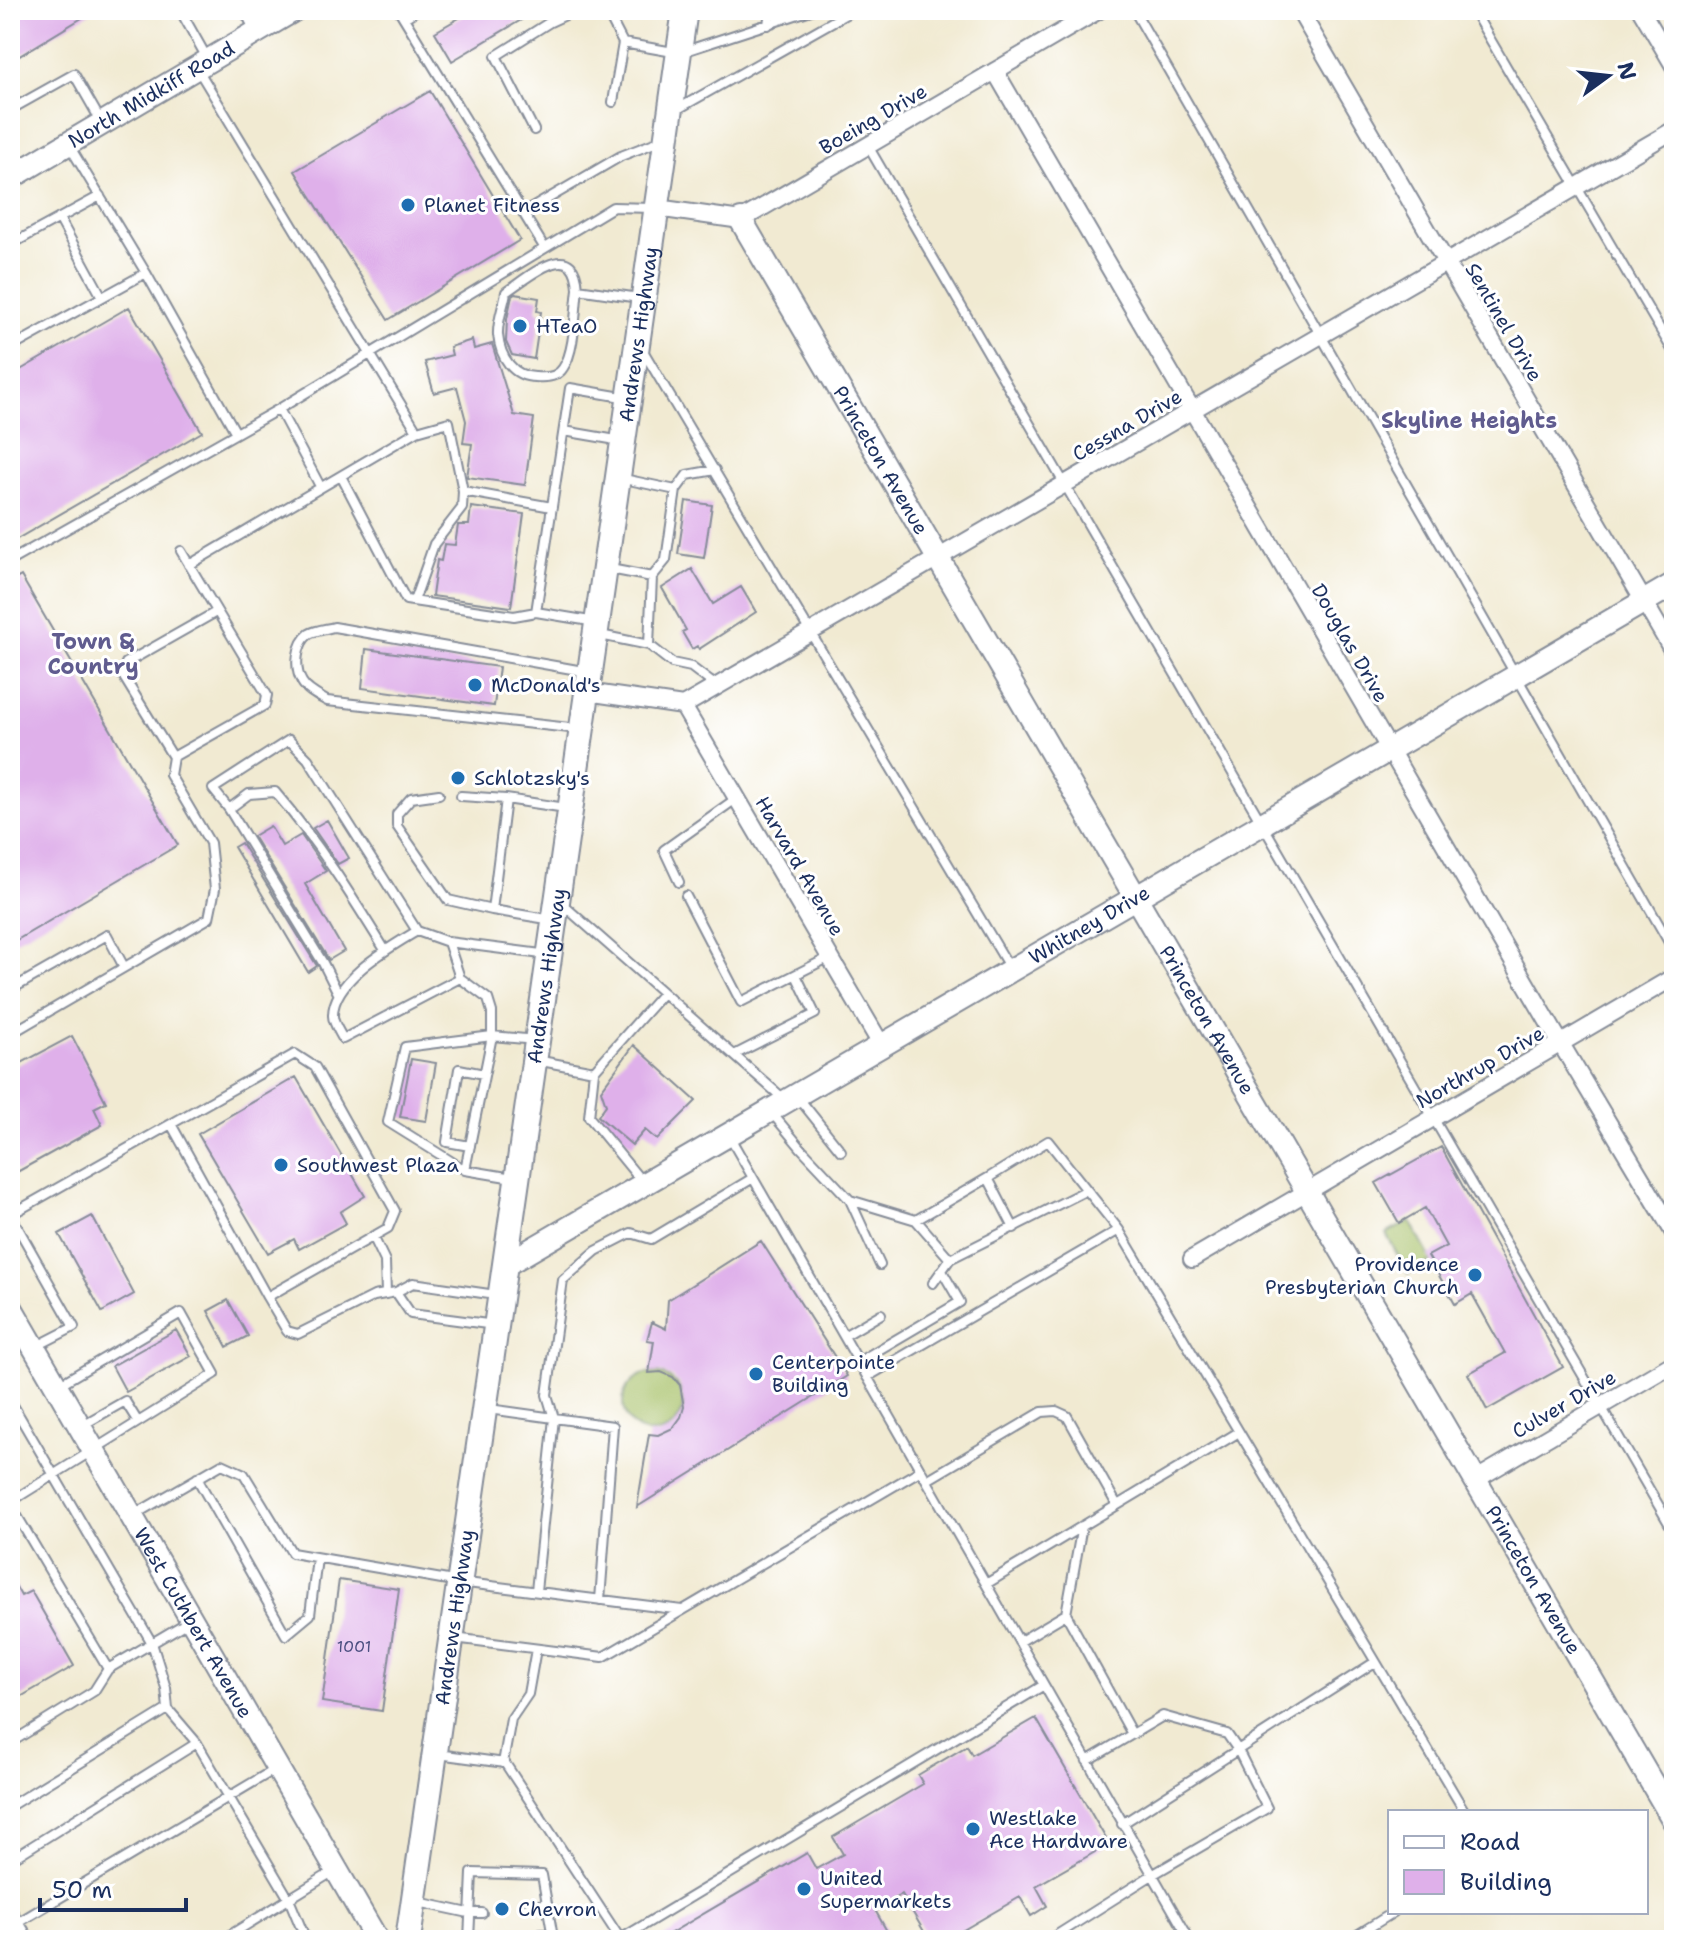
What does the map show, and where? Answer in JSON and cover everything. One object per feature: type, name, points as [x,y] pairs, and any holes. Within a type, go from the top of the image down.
[{"type":"main road","name":"Andrews Highway","points":[[408,1940],[685,10]]},
{"type":"street","name":"North Midkiff Road","points":[[10,178],[294,10]]},
{"type":"street","name":"Boeing Drive","points":[[741,220],[1099,10]]},
{"type":"street","name":"Sentinel Drive","points":[[1299,10],[1674,653]]},
{"type":"street","points":[[1641,10],[1674,66]]},
{"type":"street","name":"Douglas Drive","points":[[995,71],[1674,1233]]},
{"type":"street","name":"Cessna Drive","points":[[683,706],[1674,130]]},
{"type":"street","points":[[657,208],[741,220]]},
{"type":"street","name":"Princeton Avenue","points":[[741,220],[1674,1821]]},
{"type":"street","name":"Whitney Drive","points":[[505,1265],[1674,584]]},
{"type":"street","points":[[588,682],[683,706]]},
{"type":"street","name":"Harvard Avenue","points":[[683,706],[882,1046]]},
{"type":"street","name":"Northrup Drive","points":[[1192,1259],[1674,977]]},
{"type":"street","name":"West Cuthbert Avenue","points":[[10,1306],[377,1940]]},
{"type":"street","name":"Culver Drive","points":[[1475,1480],[1674,1363]]},
{"type":"lane","points":[[180,10],[202,64],[417,431]]},
{"type":"lane","points":[[244,10],[256,32]]},
{"type":"lane","points":[[417,10],[402,14],[544,247]]},
{"type":"lane","points":[[534,130],[496,56],[550,22],[576,10]]},
{"type":"lane","points":[[601,10],[607,12],[623,43],[613,102]]},
{"type":"lane","points":[[768,25],[770,10]]},
{"type":"lane","points":[[623,43],[679,53],[811,10]]},
{"type":"lane","points":[[670,113],[853,10]]},
{"type":"lane","points":[[1134,10],[1674,951]]},
{"type":"lane","points":[[1473,10],[1674,353]]},
{"type":"lane","points":[[10,99],[15,107],[74,74],[102,123]]},
{"type":"lane","points":[[525,212],[621,156],[667,138]]},
{"type":"lane","points":[[68,144],[146,273],[236,433]]},
{"type":"lane","points":[[868,146],[1674,1532]]},
{"type":"lane","points":[[10,245],[100,196]]},
{"type":"lane","points":[[10,561],[279,409],[613,207],[657,208]]},
{"type":"lane","points":[[59,218],[102,297]]},
{"type":"lane","points":[[560,261],[570,263],[577,274],[578,289],[569,356],[562,371],[548,378],[526,377],[514,372],[504,356],[498,334],[506,292],[560,261]]},
{"type":"lane","points":[[10,348],[146,273]]},
{"type":"lane","points":[[578,289],[644,299]]},
{"type":"lane","points":[[637,341],[1012,970]]},
{"type":"lane","points":[[536,612],[570,388],[629,398]]},
{"type":"lane","points":[[279,409],[320,486]]},
{"type":"lane","points":[[189,565],[417,431],[449,422],[463,491],[462,508],[434,544],[414,601]]},
{"type":"lane","points":[[564,431],[623,442]]},
{"type":"lane","points":[[649,645],[652,577],[666,560],[676,490],[687,475],[715,470]]},
{"type":"lane","points":[[341,476],[406,600],[514,616],[536,612],[596,628],[649,645],[672,663],[691,667],[716,687]]},
{"type":"lane","points":[[618,478],[676,490]]},
{"type":"lane","points":[[463,491],[552,507]]},
{"type":"lane","points":[[173,757],[265,705],[267,695],[181,551]]},
{"type":"lane","points":[[605,568],[652,577]]},
{"type":"lane","points":[[10,1034],[209,918],[215,889],[210,843],[170,775],[173,757],[122,674],[126,663],[216,612]]},
{"type":"lane","points":[[582,730],[327,701],[313,694],[301,681],[297,666],[299,647],[310,634],[334,627],[588,682]]},
{"type":"lane","points":[[338,993],[229,809],[213,789],[289,740],[308,759],[417,931],[448,942],[549,955]]},
{"type":"lane","points":[[229,809],[249,794],[275,792],[309,831],[385,950]]},
{"type":"lane","points":[[439,794],[411,798],[397,814],[397,826],[448,900],[492,910],[556,910],[663,993],[841,1151]]},
{"type":"lane","points":[[461,796],[571,808]]},
{"type":"lane","points":[[679,882],[664,850],[737,798]]},
{"type":"lane","points":[[492,910],[506,799]]},
{"type":"lane","points":[[686,896],[741,1002],[830,957]]},
{"type":"lane","points":[[417,931],[385,950],[338,993],[332,1018],[343,1039],[460,978]]},
{"type":"lane","points":[[10,990],[107,935],[124,967]]},
{"type":"lane","points":[[448,942],[460,978],[488,999],[492,1012],[492,1036],[465,1170]]},
{"type":"lane","points":[[734,1055],[815,1014],[796,975]]},
{"type":"lane","points":[[644,1184],[589,1117],[594,1071],[663,993]]},
{"type":"lane","points":[[517,1179],[465,1170],[388,1122],[405,1047],[492,1036],[594,1071]]},
{"type":"lane","points":[[34,1348],[74,1327],[10,1215],[295,1054],[315,1067],[395,1211],[388,1228],[267,1297]]},
{"type":"lane","points":[[470,1146],[447,1142],[459,1069],[484,1074]]},
{"type":"lane","points":[[785,1103],[801,1148],[850,1200],[880,1265]]},
{"type":"lane","points":[[171,1124],[287,1331],[298,1334],[374,1296],[391,1293],[413,1283],[501,1296]]},
{"type":"lane","points":[[729,1135],[1190,1940]]},
{"type":"lane","points":[[916,1220],[1048,1141],[1119,1230],[1464,1810]]},
{"type":"lane","points":[[536,1591],[554,1418],[547,1395],[563,1280],[596,1251],[631,1233],[651,1239],[753,1178]]},
{"type":"lane","points":[[988,1178],[1014,1228]]},
{"type":"lane","points":[[933,1283],[950,1259],[1087,1190]]},
{"type":"lane","points":[[850,1200],[916,1220],[950,1259]]},
{"type":"lane","points":[[867,1377],[1119,1230]]},
{"type":"lane","points":[[373,1236],[385,1261],[391,1293],[411,1314],[496,1325]]},
{"type":"lane","points":[[858,1362],[960,1302],[942,1271]]},
{"type":"lane","points":[[56,1386],[181,1313],[215,1374],[10,1503],[108,1669]]},
{"type":"lane","points":[[844,1336],[881,1314]]},
{"type":"lane","points":[[10,1400],[152,1643],[166,1688],[168,1709],[197,1743],[289,1899],[305,1937],[293,1940]]},
{"type":"lane","points":[[80,1427],[125,1401],[138,1422]]},
{"type":"lane","points":[[484,1408],[613,1426],[600,1600]]},
{"type":"lane","points":[[927,1480],[1042,1412],[1056,1411],[1067,1416],[1117,1505]]},
{"type":"lane","points":[[986,1584],[1239,1432]]},
{"type":"lane","points":[[132,1516],[222,1464],[244,1474],[292,1553],[459,1582],[682,1610]]},
{"type":"lane","points":[[451,1638],[603,1657],[921,1470]]},
{"type":"lane","points":[[197,1478],[286,1635],[310,1615],[317,1558]]},
{"type":"lane","points":[[1082,1526],[1066,1614],[1132,1734]]},
{"type":"lane","points":[[1019,1642],[1066,1614]]},
{"type":"lane","points":[[10,1743],[94,1691],[108,1669],[192,1619]]},
{"type":"lane","points":[[536,1649],[528,1694],[511,1719],[503,1763],[620,1940],[1044,1685]]},
{"type":"lane","points":[[1122,1824],[1375,1662]]},
{"type":"lane","points":[[10,1806],[168,1709]]},
{"type":"lane","points":[[1049,1940],[1267,1808],[1227,1734],[1163,1716],[1087,1761]]},
{"type":"lane","points":[[10,1860],[197,1743]]},
{"type":"lane","points":[[434,1754],[503,1763]]},
{"type":"lane","points":[[19,1922],[278,1768]]},
{"type":"lane","points":[[222,1940],[337,1869]]},
{"type":"lane","points":[[469,1940],[472,1873],[542,1875],[553,1936],[513,1940]]},
{"type":"lane","points":[[413,1901],[482,1913]]},
{"type":"lane","points":[[524,1908],[547,1903]]},
{"type":"lane","points":[[10,1908],[30,1940]]},
{"type":"lane","points":[[1349,1940],[1391,1914]]},
{"type":"green space","points":[[1410,1221],[1432,1261],[1408,1274],[1386,1234]]},
{"type":"green space","points":[[653,1373],[664,1375],[674,1382],[681,1392],[681,1414],[674,1424],[664,1431],[653,1433],[642,1431],[632,1424],[625,1414],[623,1403],[625,1392],[632,1382],[642,1375]]},
{"type":"building","points":[[10,10],[95,10],[16,58],[10,48]]},
{"type":"building","points":[[473,10],[538,10],[452,61],[435,32]]},
{"type":"building","name":"Planet Fitness","points":[[430,91],[520,240],[388,320],[295,171]]},
{"type":"building","name":"HTeaO","points":[[515,294],[539,298],[537,311],[541,312],[534,359],[512,355],[506,342],[507,319]]},
{"type":"building","points":[[129,307],[202,432],[10,543],[10,376]]},
{"type":"building","points":[[472,340],[474,349],[492,344],[514,415],[534,418],[525,485],[467,477],[472,444],[463,443],[466,421],[457,387],[434,393],[425,362],[452,355],[450,347]]},
{"type":"building","points":[[686,501],[712,505],[704,558],[678,554]]},
{"type":"building","points":[[471,507],[524,514],[511,607],[432,596],[437,560],[441,561],[444,544],[455,545],[458,525],[469,525]]},
{"type":"building","points":[[692,569],[713,604],[741,587],[756,612],[699,649],[697,646],[692,649],[682,632],[686,630],[662,588]]},
{"type":"building","points":[[21,576],[178,845],[10,944],[10,582]]},
{"type":"building","points":[[366,649],[499,667],[494,706],[362,688]]},
{"type":"building","points":[[327,820],[349,858],[338,864],[313,828]]},
{"type":"building","points":[[270,826],[282,846],[301,835],[326,871],[305,884],[344,951],[329,960],[253,836]]},
{"type":"building","points":[[241,843],[317,966],[308,972],[234,847]]},
{"type":"building","points":[[72,1036],[106,1102],[94,1108],[102,1125],[17,1172],[10,1158],[10,1069]]},
{"type":"building","points":[[634,1045],[696,1101],[657,1140],[645,1130],[632,1145],[598,1116],[606,1105],[601,1090]]},
{"type":"building","points":[[411,1059],[436,1063],[426,1121],[400,1117]]},
{"type":"building","name":"Southwest Plaza","points":[[296,1077],[365,1196],[340,1212],[346,1223],[299,1249],[294,1239],[268,1253],[198,1134]]},
{"type":"building","name":"Providence Presbyterian Church","points":[[1441,1147],[1563,1367],[1487,1410],[1468,1374],[1505,1353],[1472,1294],[1455,1304],[1428,1256],[1446,1246],[1425,1208],[1399,1223],[1376,1183]]},
{"type":"building","points":[[92,1216],[134,1294],[102,1312],[59,1234]]},
{"type":"building","name":"Centerpointe Building","points":[[761,1241],[847,1376],[637,1507],[649,1434],[658,1435],[673,1428],[684,1407],[680,1385],[673,1377],[661,1372],[649,1373],[654,1341],[647,1340],[652,1322],[666,1329],[668,1300]]},
{"type":"building","points":[[228,1300],[248,1336],[227,1347],[208,1311]]},
{"type":"building","points":[[176,1330],[191,1356],[126,1392],[112,1366]]},
{"type":"building","points":[[10,1576],[21,1596],[31,1591],[74,1666],[10,1703]]},
{"type":"building","points":[[339,1580],[399,1589],[382,1711],[322,1702]]},
{"type":"building","name":"Westlake Ace Hardware","points":[[1036,1718],[1109,1844],[1036,1886],[1047,1906],[1031,1916],[1020,1897],[946,1940],[929,1940],[902,1894],[875,1910],[892,1940],[659,1940],[807,1853],[816,1869],[843,1854],[833,1837],[923,1784],[918,1775],[967,1746],[972,1755]]},
{"type":"place","name":"Planet Fitness","points":[[408,205]]},
{"type":"place","name":"HTeaO","points":[[520,326]]},
{"type":"place","name":"McDonald's","points":[[475,685]]},
{"type":"place","name":"Schlotzsky's","points":[[458,778]]},
{"type":"place","name":"Southwest Plaza","points":[[281,1165]]},
{"type":"place","name":"Providence Presbyterian Church","points":[[1475,1275]]},
{"type":"place","name":"Centerpointe Building","points":[[756,1374]]},
{"type":"place","name":"Westlake Ace Hardware","points":[[973,1829]]},
{"type":"place","name":"United Supermarkets","points":[[804,1889]]},
{"type":"place","name":"Chevron","points":[[502,1909]]},
{"type":"district","name":"Skyline Heights","points":[[1469,420]]},
{"type":"district","name":"Town & Country","points":[[93,654]]}]
